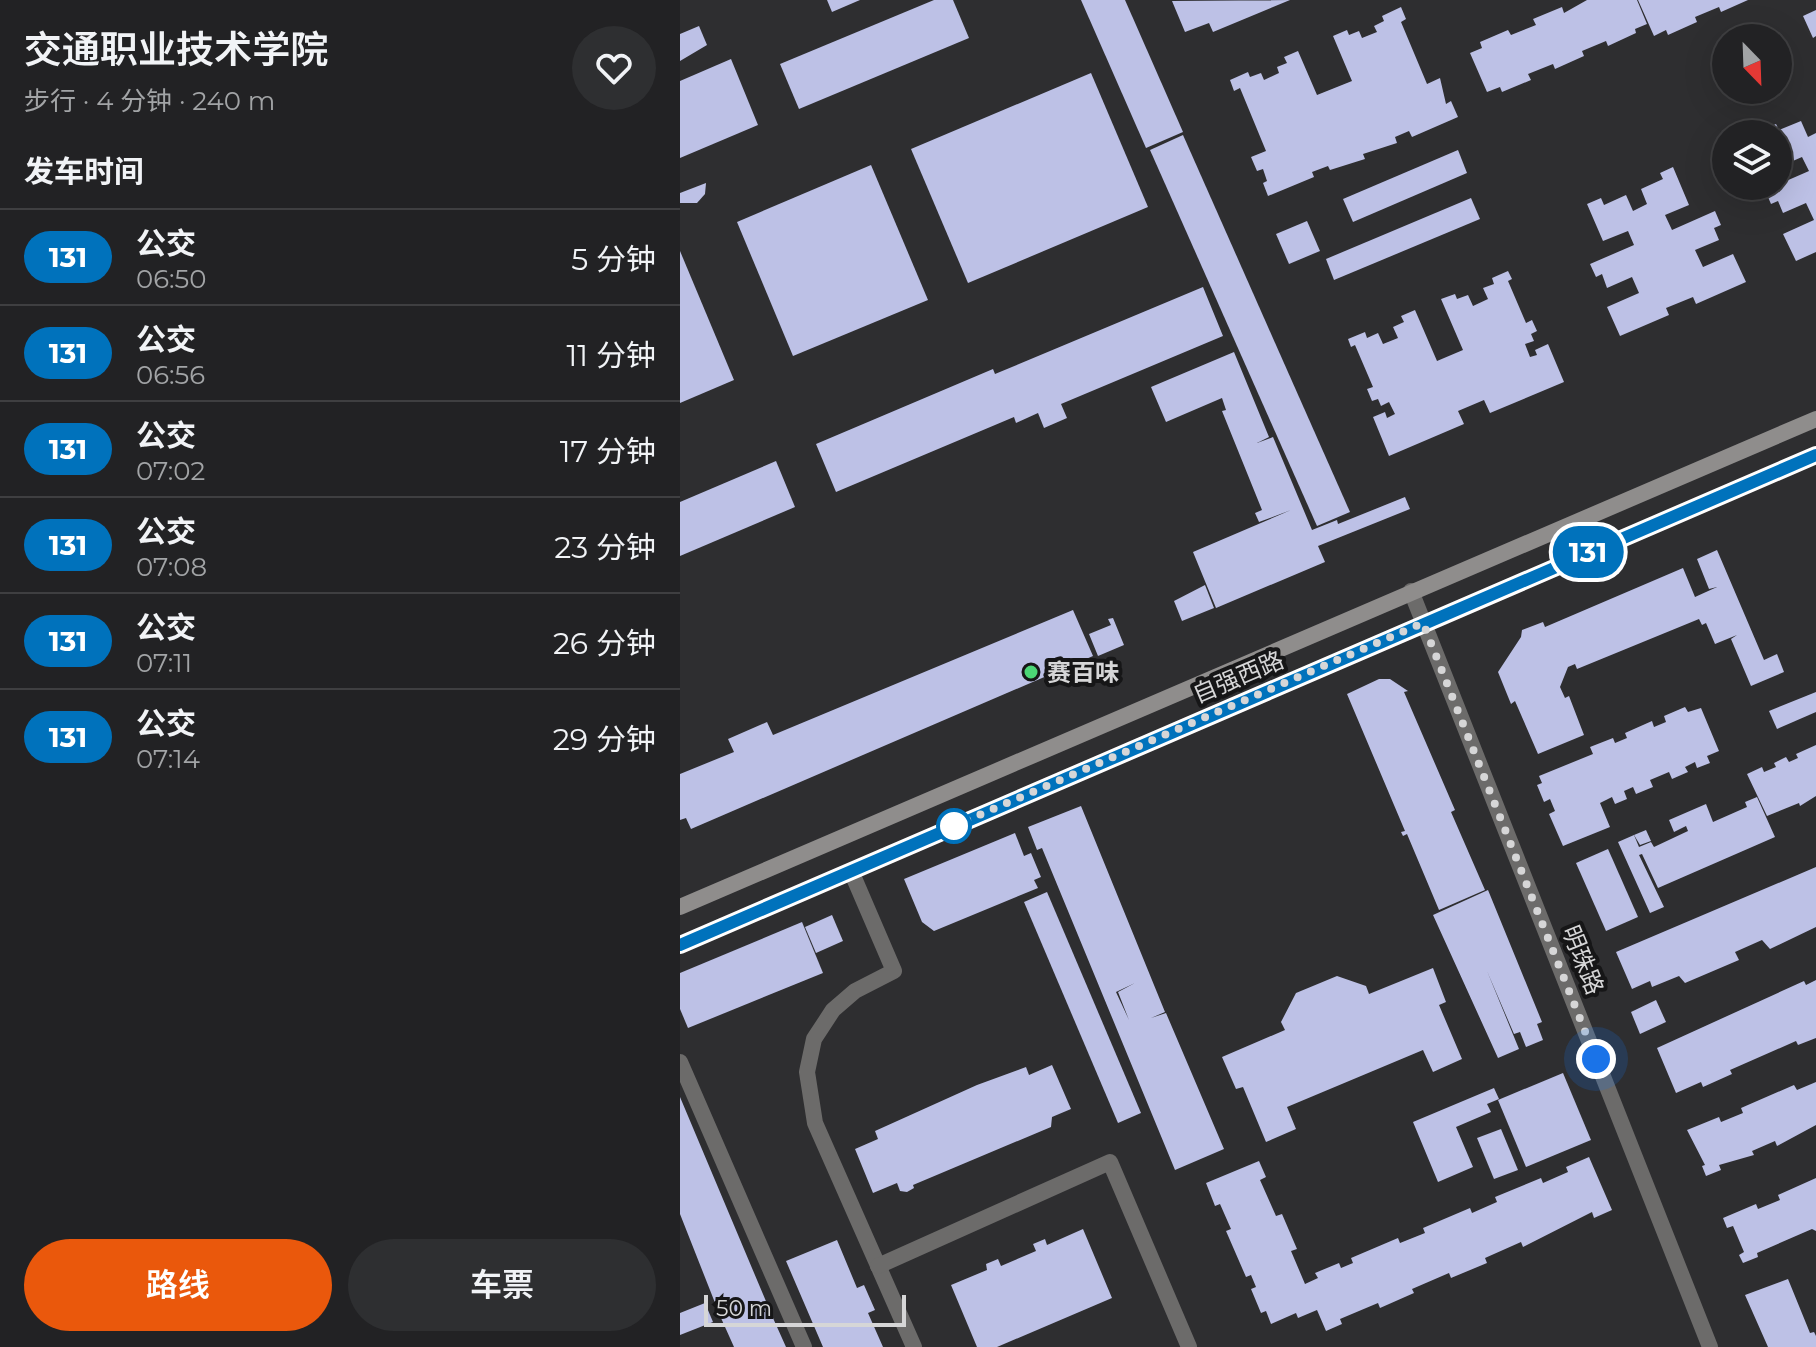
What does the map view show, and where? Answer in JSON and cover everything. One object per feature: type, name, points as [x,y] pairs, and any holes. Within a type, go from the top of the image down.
[{"type":"main road","name":"自强西路","points":[[680,907],[1816,419]]},
{"type":"main road","name":"自强西路","points":[[680,945],[1816,455]]},
{"type":"street","name":"明珠路","points":[[1411,591],[1710,1347]]},
{"type":"street","points":[[851,871],[894,971],[855,991],[833,1010],[814,1039],[807,1072],[815,1123],[914,1347]]},
{"type":"street","points":[[680,1062],[804,1347]]},
{"type":"street","points":[[878,1266],[1110,1162],[1189,1347]]},
{"type":"building","points":[[827,0],[860,0],[832,12]]},
{"type":"building","points":[[934,0],[953,0],[969,38],[799,109],[780,64]]},
{"type":"building","points":[[1081,0],[1125,0],[1183,132],[1146,148]]},
{"type":"building","points":[[1290,0],[1213,32],[1209,23],[1185,32],[1172,1]]},
{"type":"building","points":[[1587,0],[1637,0],[1647,24],[1635,29],[1636,33],[1608,46],[1606,41],[1582,51],[1584,56],[1555,69],[1553,64],[1528,74],[1531,80],[1502,92],[1500,87],[1487,92],[1470,53],[1482,48],[1480,42],[1508,30],[1511,35],[1536,25],[1533,19],[1562,7],[1564,13]]},
{"type":"building","points":[[1638,0],[1748,0],[1721,12],[1719,7],[1695,17],[1697,22],[1668,35],[1666,30],[1654,36]]},
{"type":"building","points":[[1401,7],[1406,19],[1401,22],[1427,84],[1440,78],[1446,104],[1451,101],[1458,117],[1412,137],[1409,131],[1395,137],[1397,143],[1363,154],[1365,159],[1312,172],[1314,177],[1268,196],[1263,183],[1267,181],[1263,169],[1257,171],[1251,157],[1266,151],[1240,88],[1234,91],[1230,80],[1248,72],[1250,77],[1261,73],[1264,80],[1279,73],[1277,67],[1287,63],[1284,57],[1298,51],[1317,95],[1352,81],[1333,36],[1347,30],[1349,35],[1359,31],[1362,38],[1377,32],[1374,26],[1384,21],[1382,16]]},
{"type":"building","points":[[1816,10],[1816,36],[1813,38],[1803,16]]},
{"type":"building","points":[[699,26],[707,45],[680,61],[680,34]]},
{"type":"building","points":[[731,59],[758,125],[680,158],[680,81]]},
{"type":"building","points":[[1091,73],[1148,207],[968,283],[911,149]]},
{"type":"building","points":[[1801,121],[1808,137],[1816,133],[1816,252],[1796,261],[1783,234],[1814,220],[1806,203],[1783,213],[1778,201],[1771,204],[1769,200],[1792,200],[1792,178],[1809,171],[1802,157],[1792,161],[1792,125]]},
{"type":"building","points":[[1183,135],[1350,512],[1317,526],[1150,150]]},
{"type":"building","points":[[1458,150],[1467,173],[1353,222],[1343,199]]},
{"type":"building","points":[[871,165],[928,300],[793,356],[737,222]]},
{"type":"building","points":[[1673,167],[1689,205],[1665,215],[1672,230],[1715,211],[1721,225],[1714,228],[1719,240],[1695,250],[1703,267],[1733,254],[1746,282],[1696,304],[1693,297],[1666,308],[1669,315],[1620,336],[1607,307],[1639,293],[1632,277],[1607,288],[1602,274],[1596,277],[1590,264],[1634,245],[1628,231],[1603,241],[1587,204],[1601,198],[1604,205],[1626,195],[1633,211],[1647,204],[1641,189],[1663,179],[1660,173]]},
{"type":"building","points":[[706,183],[705,194],[697,203],[680,203],[680,193]]},
{"type":"building","points":[[1471,198],[1480,219],[1334,280],[1326,259]]},
{"type":"building","points":[[1307,221],[1320,251],[1289,264],[1276,234]]},
{"type":"building","points":[[680,251],[734,380],[680,403]]},
{"type":"building","points":[[1508,271],[1512,279],[1508,281],[1526,323],[1532,320],[1537,331],[1531,334],[1534,341],[1525,344],[1530,357],[1537,355],[1535,350],[1548,344],[1564,382],[1490,413],[1484,400],[1458,411],[1464,424],[1389,456],[1373,417],[1385,412],[1387,418],[1395,414],[1389,402],[1381,406],[1378,399],[1372,401],[1367,389],[1373,387],[1355,345],[1351,347],[1348,339],[1365,332],[1367,338],[1378,333],[1383,344],[1398,338],[1393,327],[1404,322],[1401,316],[1415,310],[1437,361],[1463,350],[1441,299],[1455,294],[1457,299],[1468,295],[1473,306],[1488,299],[1483,288],[1494,284],[1492,278]]},
{"type":"building","points":[[1203,287],[1223,336],[1061,404],[1067,418],[1044,428],[1038,413],[1016,423],[1014,417],[836,492],[816,444],[993,369],[995,374]]},
{"type":"building","points":[[1234,352],[1269,437],[1257,443],[1273,437],[1312,530],[1337,520],[1338,524],[1405,497],[1410,509],[1318,546],[1325,562],[1216,608],[1193,552],[1291,510],[1259,522],[1255,513],[1262,510],[1222,411],[1226,410],[1222,398],[1166,422],[1151,387]]},
{"type":"building","points":[[776,461],[795,507],[680,556],[680,502]]},
{"type":"building","points":[[1717,550],[1764,660],[1777,654],[1784,672],[1751,686],[1731,639],[1737,635],[1715,644],[1706,623],[1702,625],[1699,619],[1577,669],[1575,664],[1568,667],[1560,687],[1565,698],[1569,696],[1584,735],[1538,754],[1515,701],[1511,704],[1498,672],[1521,637],[1522,630],[1543,622],[1545,627],[1683,568],[1695,597],[1717,587],[1709,589],[1697,559]]},
{"type":"building","points":[[1205,585],[1214,608],[1182,621],[1174,601]]},
{"type":"building","points":[[1073,610],[1093,656],[691,829],[686,818],[680,820],[680,774],[734,752],[728,739],[767,722],[773,735]]},
{"type":"building","points":[[1113,618],[1124,645],[1098,656],[1089,634],[1111,625],[1108,619]]},
{"type":"building","points":[[1379,679],[1390,679],[1408,691],[1404,692],[1455,810],[1451,812],[1485,890],[1439,910],[1407,834],[1403,836],[1401,832],[1405,831],[1347,694]]},
{"type":"building","points":[[1816,692],[1816,712],[1777,729],[1769,711]]},
{"type":"building","points":[[1685,707],[1688,712],[1701,708],[1719,751],[1707,756],[1710,763],[1697,768],[1695,762],[1685,767],[1688,772],[1672,779],[1669,772],[1650,780],[1653,787],[1636,794],[1633,787],[1624,791],[1627,799],[1615,804],[1612,797],[1600,803],[1610,827],[1563,846],[1549,814],[1555,811],[1550,799],[1544,802],[1537,785],[1542,783],[1539,776],[1593,754],[1590,747],[1613,738],[1615,743],[1627,738],[1625,733],[1652,721],[1654,727],[1666,722],[1664,716]]},
{"type":"building","points":[[1816,745],[1816,796],[1800,806],[1799,803],[1767,816],[1747,774],[1762,767],[1764,772],[1776,767],[1774,763],[1786,757],[1789,762],[1798,758],[1796,754]]},
{"type":"building","points":[[1757,797],[1775,837],[1658,888],[1642,854],[1639,855],[1664,907],[1650,913],[1618,842],[1634,835],[1639,847],[1651,842],[1654,847],[1688,831],[1686,826],[1674,832],[1669,820],[1706,804],[1713,822],[1747,807],[1745,802]]},
{"type":"building","points":[[1081,806],[1165,1012],[1151,1018],[1166,1013],[1224,1149],[1175,1170],[1042,848],[1037,850],[1028,827]]},
{"type":"building","points":[[1646,830],[1651,841],[1640,845],[1634,835]]},
{"type":"building","points":[[1015,833],[1024,856],[1031,853],[1041,877],[1034,880],[1038,888],[934,931],[922,922],[904,879]]},
{"type":"building","points":[[1608,849],[1638,917],[1606,931],[1576,863]]},
{"type":"building","points":[[1816,867],[1816,927],[1770,949],[1762,940],[1735,952],[1739,960],[1685,983],[1679,976],[1652,987],[1650,981],[1632,989],[1616,952]]},
{"type":"building","points":[[1488,890],[1542,1022],[1537,1024],[1543,1040],[1526,1047],[1520,1032],[1514,1034],[1487,971],[1519,1049],[1498,1058],[1433,915]]},
{"type":"building","points":[[1047,892],[1141,1113],[1118,1123],[1024,902]]},
{"type":"building","points":[[832,915],[843,941],[816,953],[805,927]]},
{"type":"building","points":[[802,922],[823,973],[688,1028],[680,1009],[680,973]]},
{"type":"building","points":[[1433,968],[1446,1002],[1439,1005],[1462,1059],[1433,1072],[1423,1050],[1287,1107],[1296,1129],[1266,1142],[1243,1087],[1236,1089],[1222,1057],[1285,1030],[1281,1022],[1296,993],[1337,976],[1366,986],[1369,994]]},
{"type":"building","points":[[1816,980],[1816,1038],[1798,1045],[1796,1041],[1730,1070],[1732,1074],[1703,1087],[1701,1082],[1676,1093],[1657,1048],[1804,981],[1806,985]]},
{"type":"building","points":[[1656,1000],[1666,1022],[1640,1034],[1631,1012]]},
{"type":"building","points":[[1052,1065],[1071,1109],[1052,1117],[1051,1127],[913,1185],[914,1188],[907,1192],[900,1191],[897,1183],[873,1193],[855,1149],[878,1139],[875,1131],[977,1085],[1026,1067],[1029,1075]]},
{"type":"building","points":[[1563,1073],[1591,1140],[1526,1167],[1498,1100]]},
{"type":"building","points":[[1816,1082],[1816,1125],[1777,1146],[1775,1141],[1752,1151],[1754,1155],[1719,1165],[1721,1170],[1706,1176],[1702,1166],[1705,1165],[1687,1130],[1719,1117],[1721,1122],[1743,1113],[1741,1108],[1794,1085],[1797,1090]]},
{"type":"building","points":[[1494,1088],[1499,1099],[1487,1104],[1491,1112],[1456,1127],[1473,1167],[1438,1182],[1413,1122]]},
{"type":"building","points":[[680,1097],[786,1347],[734,1347],[721,1318],[680,1214]]},
{"type":"building","points":[[1501,1129],[1518,1170],[1494,1179],[1477,1138]]},
{"type":"building","points":[[1589,1157],[1612,1210],[1594,1218],[1592,1212],[1523,1247],[1521,1242],[1485,1258],[1487,1263],[1451,1278],[1449,1273],[1412,1289],[1414,1293],[1380,1308],[1378,1303],[1340,1319],[1342,1324],[1326,1331],[1317,1310],[1298,1318],[1296,1313],[1271,1324],[1266,1311],[1261,1313],[1251,1289],[1256,1287],[1251,1275],[1246,1277],[1226,1231],[1231,1229],[1220,1204],[1215,1206],[1206,1183],[1259,1161],[1266,1177],[1260,1180],[1276,1216],[1282,1214],[1297,1249],[1291,1251],[1305,1284],[1318,1278],[1315,1273],[1339,1263],[1341,1268],[1353,1263],[1351,1258],[1398,1238],[1400,1243],[1425,1233],[1423,1228],[1470,1208],[1472,1213],[1497,1202],[1495,1197],[1541,1178],[1543,1183],[1568,1172],[1566,1167]]},
{"type":"building","points":[[1816,1178],[1816,1231],[1812,1229],[1757,1253],[1758,1257],[1743,1263],[1739,1255],[1744,1252],[1733,1226],[1727,1228],[1723,1218],[1756,1204],[1758,1209],[1780,1200],[1778,1195]]},
{"type":"building","points":[[1083,1229],[1112,1298],[997,1347],[977,1347],[951,1285],[987,1270],[986,1264],[998,1259],[1001,1266],[1036,1251],[1033,1244],[1045,1239],[1047,1245]]},
{"type":"building","points":[[837,1240],[857,1288],[864,1285],[875,1310],[868,1313],[883,1347],[823,1347],[786,1261]]},
{"type":"building","points":[[1788,1279],[1810,1333],[1814,1332],[1816,1336],[1816,1347],[1768,1347],[1745,1295]]},
{"type":"building","points":[[705,1303],[713,1322],[680,1335],[680,1313]]},
{"type":"bus line","name":"131","points":[[680,945],[1816,455]]},
{"type":"place","name":"赛百味","points":[[1031,672]]},
{"type":"route","points":[[954,826],[1423,623],[1596,1059]]}]
